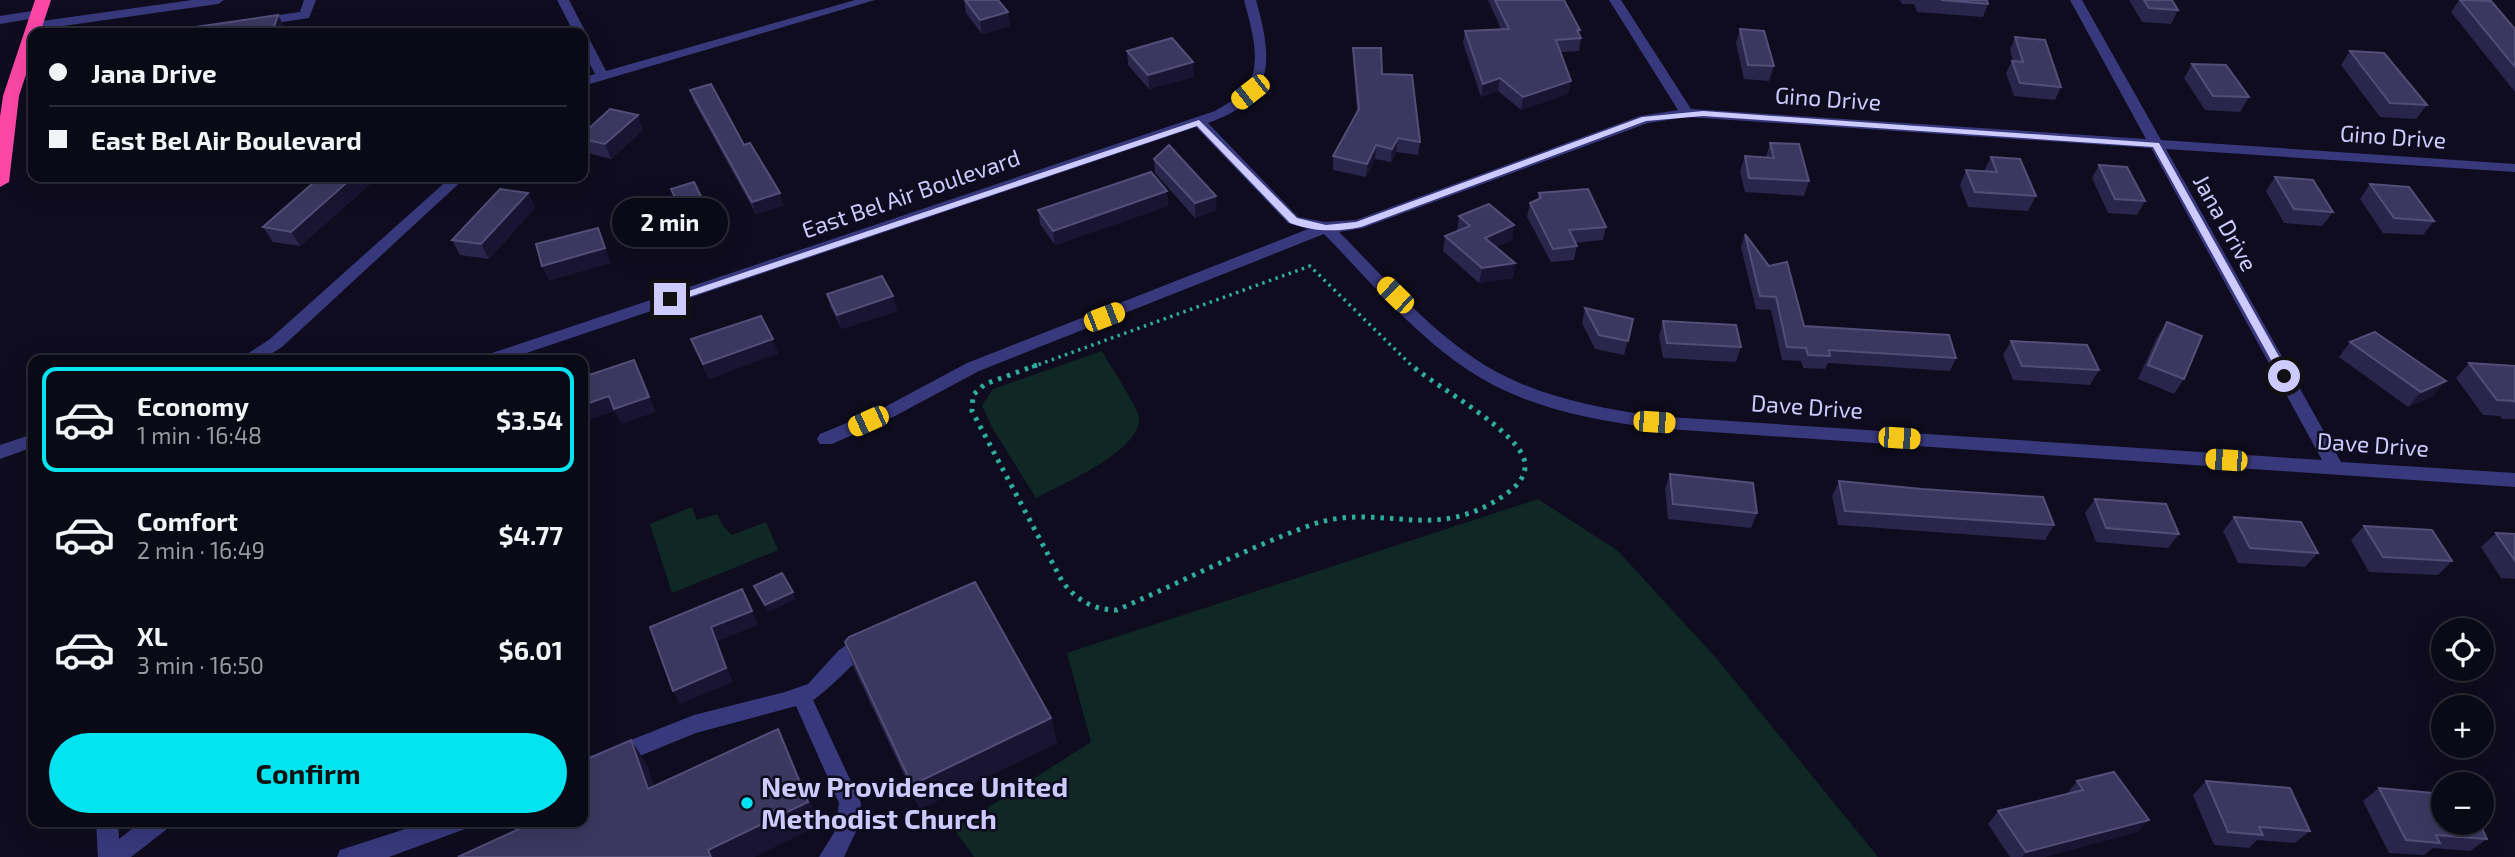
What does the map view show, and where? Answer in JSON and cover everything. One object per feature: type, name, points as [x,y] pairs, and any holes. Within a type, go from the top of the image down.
[{"type":"highway","points":[[0,179],[6,97],[28,60]]},
{"type":"street","points":[[0,20],[39,13],[218,0]]},
{"type":"street","points":[[239,25],[305,15],[310,0]]},
{"type":"street","points":[[564,0],[578,28]]},
{"type":"street","points":[[588,80],[869,0]]},
{"type":"street","name":"East Bel Air Boulevard","points":[[504,355],[1199,122],[1238,102],[1250,92],[1259,77],[1261,54],[1250,0]]},
{"type":"street","points":[[1615,0],[1687,113]]},
{"type":"street","name":"Jana Drive","points":[[2076,0],[2335,467]]},
{"type":"street","points":[[588,49],[601,76]]},
{"type":"street","name":"Gino Drive","points":[[1199,122],[1293,220],[1326,229],[1358,225],[1645,119],[1687,113],[2515,168]]},
{"type":"street","points":[[257,355],[275,343],[453,182]]},
{"type":"street","points":[[826,439],[889,411],[973,367],[1326,229]]},
{"type":"street","name":"Dave Drive","points":[[1326,229],[1446,345],[1468,362],[1526,392],[1590,412],[1654,422],[2515,480]]},
{"type":"street","points":[[0,452],[28,442]]},
{"type":"street","points":[[588,767],[694,724],[815,690],[846,656],[883,629]]},
{"type":"street","points":[[801,695],[850,803],[851,818],[843,841],[830,857]]},
{"type":"street","points":[[108,827],[111,857],[152,827]]},
{"type":"street","points":[[348,857],[382,849],[443,827]]},
{"type":"path","points":[[1310,265],[1425,377],[1510,436],[1521,451],[1526,464],[1521,481],[1504,495],[1478,509],[1448,520],[1413,523],[1375,518],[1341,518],[1313,524],[1117,610],[1101,610],[1088,605],[1070,591],[1057,573],[972,411],[971,399],[974,394],[985,384],[1310,265]]},
{"type":"green space","points":[[1102,351],[1137,412],[1139,418],[1136,431],[1127,443],[1098,465],[1036,498],[993,429],[982,406],[993,389]]},
{"type":"green space","points":[[1538,499],[1618,551],[1717,659],[1878,857],[974,857],[954,829],[1091,742],[1067,653]]},
{"type":"green space","points":[[692,507],[697,520],[717,514],[732,535],[766,522],[778,550],[672,593],[650,524]]},
{"type":"building","points":[[965,0],[998,0],[1008,12],[980,20]]},
{"type":"building","points":[[1495,0],[1564,0],[1580,30],[1577,30],[1581,38],[1556,40],[1571,81],[1523,97],[1500,78],[1483,84],[1465,31],[1509,29]]},
{"type":"building","points":[[1941,0],[1987,0],[1988,4]]},
{"type":"building","points":[[2144,0],[2172,0],[2178,10],[2149,8]]},
{"type":"building","points":[[2460,0],[2491,1],[2515,29],[2515,67]]},
{"type":"building","points":[[278,15],[274,28],[188,28]]},
{"type":"building","points":[[1740,29],[1764,31],[1774,66],[1748,65]]},
{"type":"building","points":[[2015,37],[2045,40],[2061,87],[2020,83],[2012,61],[2023,62]]},
{"type":"building","points":[[1172,38],[1193,62],[1148,75],[1127,51]]},
{"type":"building","points":[[1353,48],[1381,48],[1382,74],[1412,75],[1420,142],[1398,138],[1392,149],[1376,145],[1367,164],[1333,156],[1359,109]]},
{"type":"building","points":[[2350,51],[2384,53],[2427,105],[2390,103]]},
{"type":"building","points":[[2192,64],[2226,65],[2249,97],[2213,96]]},
{"type":"building","points":[[711,84],[744,145],[750,143],[780,193],[752,202],[690,90]]},
{"type":"building","points":[[610,109],[638,115],[605,144],[588,140],[588,129]]},
{"type":"building","points":[[1770,143],[1799,144],[1809,181],[1749,178],[1745,156],[1774,158]]},
{"type":"building","points":[[1169,145],[1216,196],[1195,203],[1154,159]]},
{"type":"building","points":[[1991,157],[2020,159],[2036,196],[1975,192],[1966,170],[1997,172]]},
{"type":"building","points":[[2099,165],[2127,167],[2145,201],[2115,199]]},
{"type":"building","points":[[1151,172],[1167,191],[1053,231],[1038,210]]},
{"type":"building","points":[[2275,177],[2313,180],[2333,212],[2294,209]]},
{"type":"building","points":[[314,182],[347,182],[291,232],[263,227]]},
{"type":"building","points":[[694,182],[708,211],[685,218],[671,189]]},
{"type":"building","points":[[2370,184],[2409,187],[2434,221],[2394,218]]},
{"type":"building","points":[[500,189],[528,193],[481,244],[452,240]]},
{"type":"building","points":[[1588,189],[1606,227],[1569,230],[1577,246],[1553,249],[1530,203],[1541,198],[1539,193]]},
{"type":"building","points":[[1489,204],[1514,225],[1485,238],[1515,263],[1482,268],[1445,236],[1470,226],[1459,216]]},
{"type":"building","points":[[663,206],[671,226],[641,235],[632,215]]},
{"type":"building","points":[[598,228],[605,248],[542,266],[536,244]]},
{"type":"building","points":[[1745,234],[1769,266],[1787,262],[1804,326],[1949,335],[1956,358],[1829,350],[1830,356],[1808,355],[1806,348],[1787,347],[1776,297],[1760,296]]},
{"type":"building","points":[[882,276],[893,296],[837,315],[827,294]]},
{"type":"building","points":[[1585,308],[1633,319],[1628,341],[1599,335]]},
{"type":"building","points":[[761,316],[773,339],[703,364],[691,339]]},
{"type":"building","points":[[1663,321],[1736,325],[1741,347],[1667,343]]},
{"type":"building","points":[[2167,322],[2202,336],[2184,379],[2148,365]]},
{"type":"building","points":[[2375,332],[2446,381],[2421,392],[2350,342]]},
{"type":"building","points":[[2011,341],[2087,345],[2099,370],[2022,366]]},
{"type":"building","points":[[634,360],[649,397],[614,409],[609,396],[588,403],[588,375]]},
{"type":"building","points":[[2469,363],[2515,366],[2515,402],[2497,400]]},
{"type":"building","points":[[1670,474],[1753,483],[1757,513],[1673,504]]},
{"type":"building","points":[[1839,481],[2043,497],[2054,525],[1845,511]]},
{"type":"building","points":[[2095,499],[2166,504],[2179,534],[2106,528]]},
{"type":"building","points":[[2234,517],[2301,522],[2318,553],[2250,548]]},
{"type":"building","points":[[2364,526],[2432,530],[2452,561],[2383,557]]},
{"type":"building","points":[[2496,533],[2515,534],[2515,561]]},
{"type":"building","points":[[782,573],[793,592],[765,605],[754,586]]},
{"type":"building","points":[[975,582],[1051,718],[912,785],[845,642],[849,637]]},
{"type":"building","points":[[742,589],[752,611],[711,627],[726,668],[673,691],[650,627]]},
{"type":"building","name":"New Providence United Methodist Church","points":[[778,729],[808,802],[708,850],[711,857],[458,857],[519,827],[588,827],[588,759],[631,740],[648,789]]},
{"type":"building","points":[[2114,772],[2149,820],[2026,852],[1998,811],[2083,790],[2077,781]]},
{"type":"building","points":[[2206,781],[2290,788],[2310,831],[2259,827],[2263,835],[2228,832]]},
{"type":"building","points":[[2379,788],[2431,793],[2431,835],[2436,835],[2440,843],[2406,840]]},
{"type":"building","points":[[2436,835],[2485,835],[2487,839]]},
{"type":"place","name":"New Providence United Methodist Church","points":[[747,803]]},
{"type":"route","points":[[670,299],[1199,122],[1293,220],[1326,229],[1358,225],[1595,135],[1645,119],[1703,113],[2156,145],[2284,376]]}]
